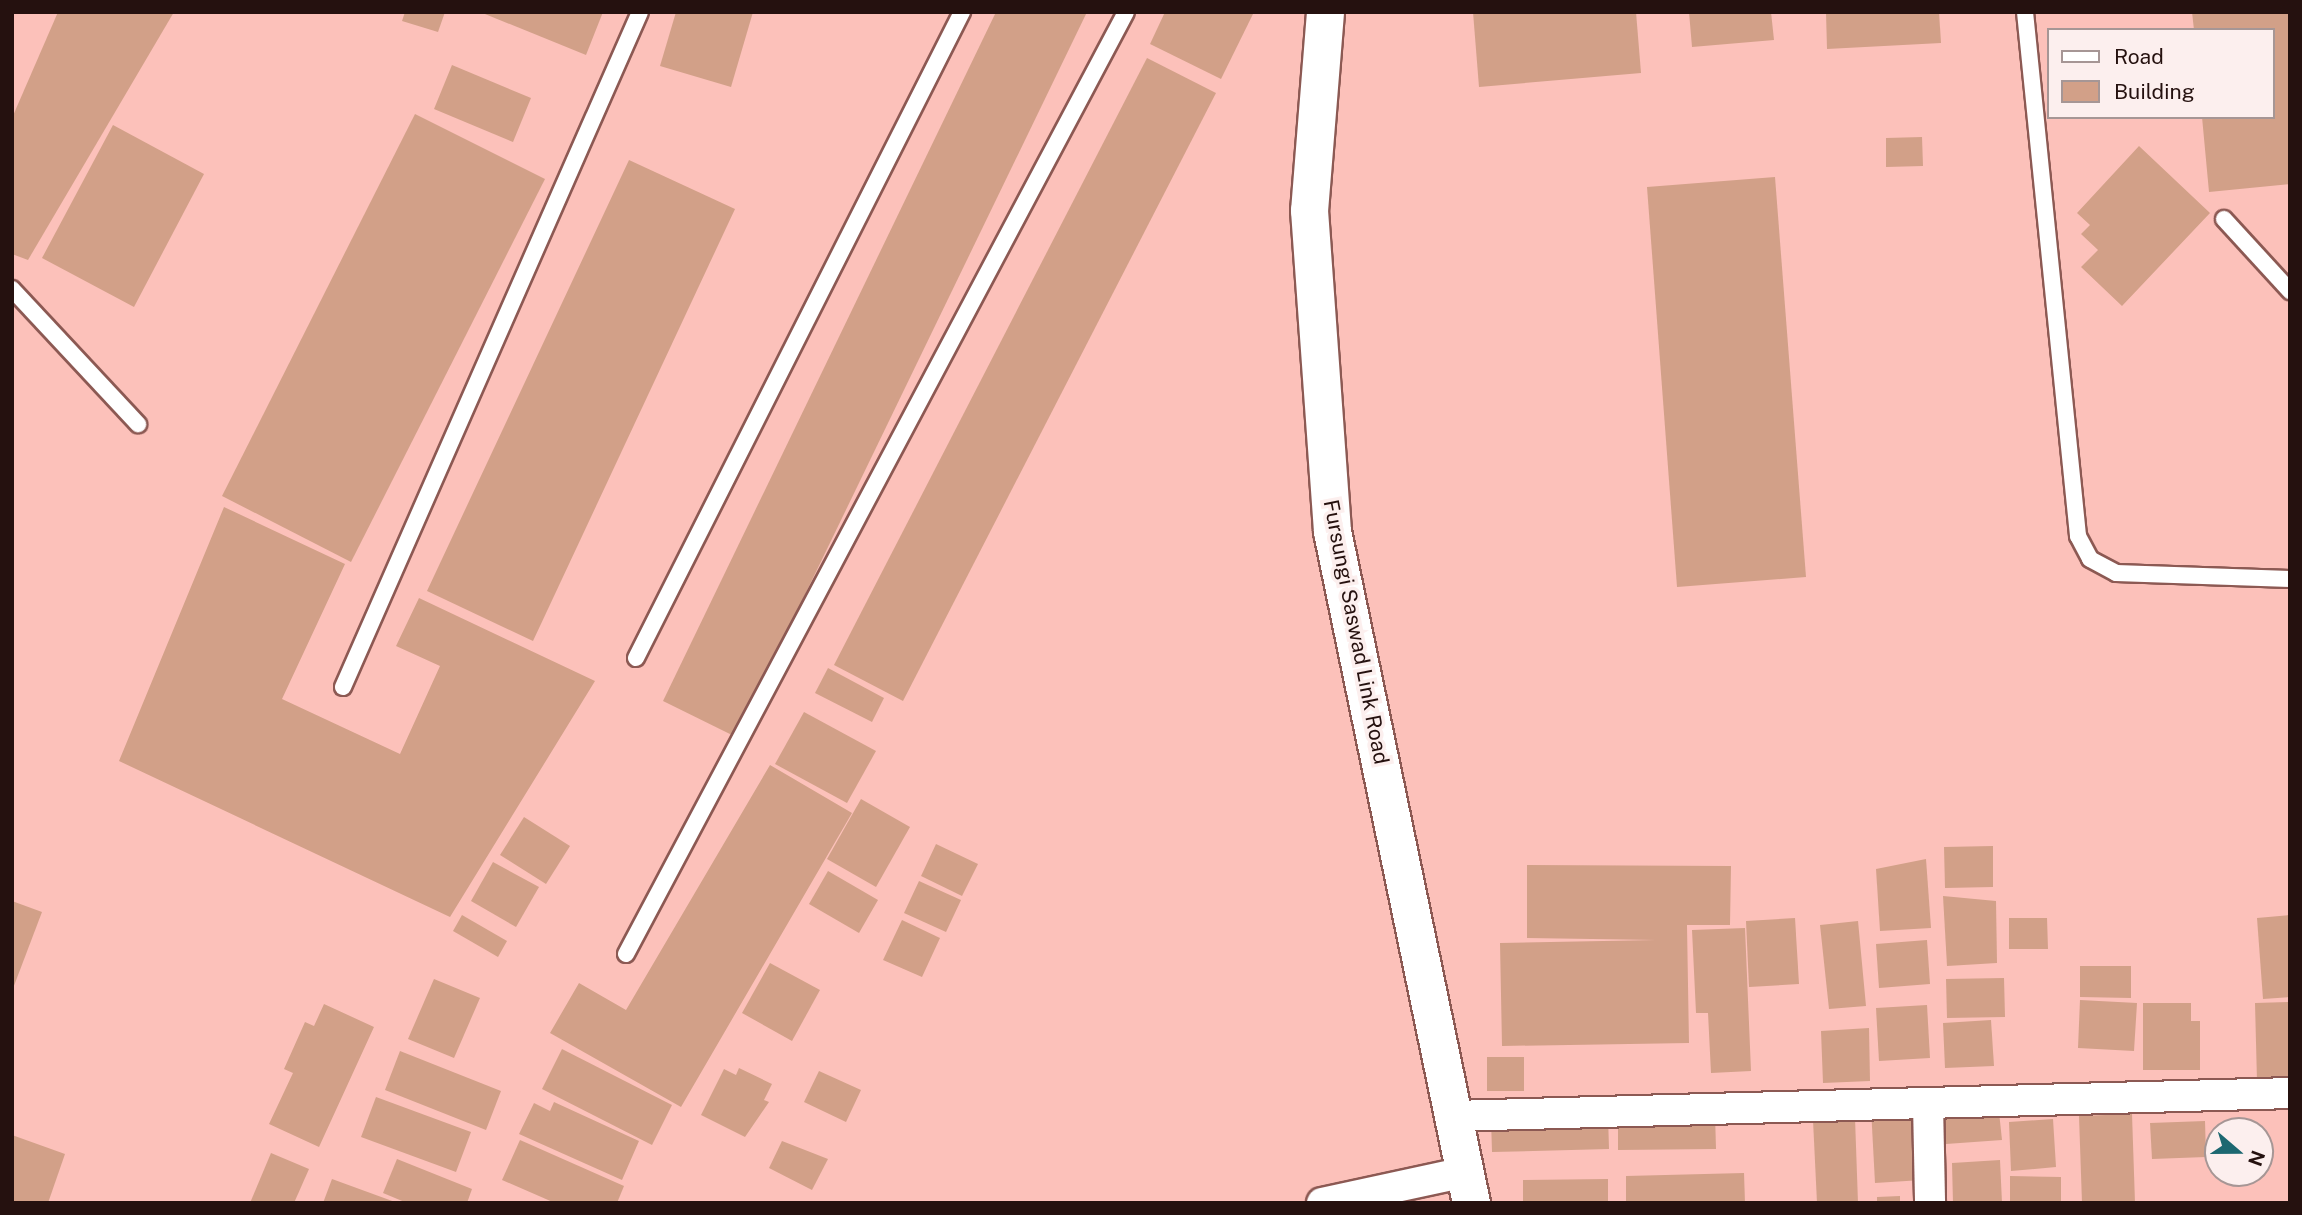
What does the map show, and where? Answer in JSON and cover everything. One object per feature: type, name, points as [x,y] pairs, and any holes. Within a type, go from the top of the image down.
[{"type":"street","name":"Fursungi Saswad Link Road","points":[[1325,12],[1309,210],[1332,531],[1468,1188]]},
{"type":"street","points":[[1453,1116],[2290,1093]]},
{"type":"street","points":[[1928,1104],[1930,1203]]},
{"type":"street","points":[[1322,1203],[1468,1188]]},
{"type":"lane","points":[[343,687],[640,12]]},
{"type":"lane","points":[[636,658],[962,12]]},
{"type":"lane","points":[[626,954],[1126,12]]},
{"type":"lane","points":[[2025,12],[2078,536],[2090,559],[2116,573],[2290,579]]},
{"type":"lane","points":[[2224,219],[2290,291]]},
{"type":"lane","points":[[12,289],[138,424]]},
{"type":"building","points":[[58,12],[174,12],[28,260],[12,254],[12,118]]},
{"type":"building","points":[[405,12],[445,12],[438,32],[402,21]]},
{"type":"building","points":[[480,12],[603,12],[586,55]]},
{"type":"building","points":[[676,12],[753,12],[731,87],[660,66]]},
{"type":"building","points":[[996,12],[1087,12],[736,737],[663,701]]},
{"type":"building","points":[[1165,12],[1254,12],[1221,79],[1150,44]]},
{"type":"building","points":[[1473,12],[1636,12],[1641,73],[1479,87]]},
{"type":"building","points":[[1689,12],[1771,12],[1774,40],[1692,47]]},
{"type":"building","points":[[1826,12],[1939,12],[1941,43],[1827,49]]},
{"type":"building","points":[[2192,12],[2290,12],[2290,184],[2209,192],[2202,119],[2274,119],[2274,28],[2194,28]]},
{"type":"building","points":[[1147,58],[1216,93],[903,701],[834,665]]},
{"type":"building","points":[[452,65],[531,98],[513,142],[434,109]]},
{"type":"building","points":[[415,114],[545,179],[351,562],[222,496]]},
{"type":"building","points":[[113,125],[204,174],[134,307],[42,258]]},
{"type":"building","points":[[1922,137],[1923,166],[1886,167],[1886,138]]},
{"type":"building","points":[[2139,146],[2210,213],[2122,306],[2081,267],[2098,250],[2081,234],[2090,225],[2077,213]]},
{"type":"building","points":[[629,160],[735,209],[533,641],[427,591]]},
{"type":"building","points":[[1775,177],[1806,577],[1677,587],[1647,187]]},
{"type":"building","points":[[224,507],[345,564],[282,699],[400,754],[440,666],[396,646],[419,598],[595,681],[450,917],[119,761]]},
{"type":"building","points":[[828,668],[884,698],[872,722],[815,693]]},
{"type":"building","points":[[804,712],[876,751],[847,803],[775,764]]},
{"type":"building","points":[[770,765],[852,813],[681,1107],[550,1033],[579,983],[626,1010]]},
{"type":"building","points":[[861,799],[910,827],[876,887],[827,859]]},
{"type":"building","points":[[524,817],[570,846],[546,884],[500,855]]},
{"type":"building","points":[[936,844],[978,864],[962,896],[921,876]]},
{"type":"building","points":[[1993,846],[1993,887],[1945,888],[1944,847]]},
{"type":"building","points":[[1926,859],[1931,928],[1880,931],[1876,869]]},
{"type":"building","points":[[493,862],[539,887],[516,927],[471,901]]},
{"type":"building","points":[[1527,865],[1731,866],[1730,925],[1687,925],[1689,1043],[1502,1046],[1500,943],[1656,940],[1527,938]]},
{"type":"building","points":[[828,871],[878,900],[859,933],[809,904]]},
{"type":"building","points":[[919,881],[961,900],[946,932],[904,913]]},
{"type":"building","points":[[1943,896],[1996,901],[1997,963],[1947,966]]},
{"type":"building","points":[[12,901],[42,912],[12,991]]},
{"type":"building","points":[[462,915],[507,941],[498,957],[453,931]]},
{"type":"building","points":[[2290,915],[2290,997],[2263,999],[2257,918]]},
{"type":"building","points":[[1795,918],[1799,984],[1749,987],[1746,921]]},
{"type":"building","points":[[2009,918],[2047,918],[2048,949],[2009,949]]},
{"type":"building","points":[[902,920],[940,938],[922,977],[883,960]]},
{"type":"building","points":[[1858,921],[1866,1006],[1829,1009],[1820,925]]},
{"type":"building","points":[[1745,928],[1751,1071],[1711,1073],[1708,1013],[1696,1013],[1692,930]]},
{"type":"building","points":[[1927,940],[1930,984],[1879,988],[1876,944]]},
{"type":"building","points":[[770,963],[820,990],[792,1041],[742,1013]]},
{"type":"building","points":[[2080,966],[2131,966],[2131,998],[2080,997]]},
{"type":"building","points":[[2004,978],[2005,1017],[1947,1018],[1946,979]]},
{"type":"building","points":[[434,979],[480,998],[454,1058],[408,1039]]},
{"type":"building","points":[[2080,1000],[2137,1003],[2134,1051],[2078,1048]]},
{"type":"building","points":[[2290,1002],[2290,1080],[2257,1081],[2255,1003]]},
{"type":"building","points":[[2143,1003],[2191,1003],[2191,1021],[2200,1021],[2200,1070],[2143,1070]]},
{"type":"building","points":[[324,1004],[374,1027],[319,1147],[269,1124],[293,1073],[284,1069],[305,1022],[314,1026]]},
{"type":"building","points":[[1927,1005],[1930,1058],[1879,1061],[1876,1008]]},
{"type":"building","points":[[1991,1020],[1994,1066],[1945,1068],[1943,1023]]},
{"type":"building","points":[[1869,1028],[1870,1081],[1823,1083],[1821,1031]]},
{"type":"building","points":[[562,1049],[672,1105],[652,1145],[542,1089]]},
{"type":"building","points":[[400,1051],[501,1091],[486,1130],[385,1090]]},
{"type":"building","points":[[1487,1057],[1524,1057],[1524,1091],[1487,1091]]},
{"type":"building","points":[[739,1068],[772,1084],[764,1100],[769,1102],[745,1137],[701,1115],[724,1069],[736,1075]]},
{"type":"building","points":[[819,1071],[861,1090],[846,1122],[804,1102]]},
{"type":"building","points":[[376,1097],[471,1132],[456,1172],[361,1137]]},
{"type":"building","points":[[554,1102],[639,1141],[622,1180],[519,1134],[534,1103],[550,1111]]},
{"type":"building","points":[[1871,1108],[1918,1114],[1922,1180],[1875,1183]]},
{"type":"building","points":[[1944,1111],[1999,1112],[2002,1140],[1946,1144]]},
{"type":"building","points":[[1715,1114],[1716,1149],[1618,1150],[1618,1116]]},
{"type":"building","points":[[2132,1114],[2135,1203],[2082,1203],[2079,1116]]},
{"type":"building","points":[[1608,1116],[1609,1149],[1492,1152],[1491,1119]]},
{"type":"building","points":[[1855,1118],[1858,1203],[1817,1203],[1813,1120]]},
{"type":"building","points":[[2053,1119],[2056,1167],[2011,1171],[2009,1122]]},
{"type":"building","points":[[2204,1121],[2204,1157],[2152,1159],[2150,1123]]},
{"type":"building","points":[[12,1135],[65,1154],[48,1203],[12,1203]]},
{"type":"building","points":[[520,1140],[624,1186],[617,1203],[555,1203],[502,1180]]},
{"type":"building","points":[[782,1141],[828,1159],[812,1190],[769,1168]]},
{"type":"building","points":[[271,1153],[309,1169],[294,1203],[250,1203]]},
{"type":"building","points":[[397,1159],[472,1189],[467,1203],[407,1203],[383,1193]]},
{"type":"building","points":[[2000,1160],[2002,1203],[1953,1203],[1952,1163]]},
{"type":"building","points":[[1744,1173],[1745,1203],[1626,1203],[1626,1176]]},
{"type":"building","points":[[2010,1176],[2061,1177],[2061,1203],[2010,1203]]},
{"type":"building","points":[[332,1179],[395,1202],[395,1203],[323,1203]]},
{"type":"building","points":[[1608,1179],[1608,1203],[1523,1203],[1523,1180]]},
{"type":"building","points":[[1900,1196],[1900,1203],[1877,1203],[1877,1197]]}]
